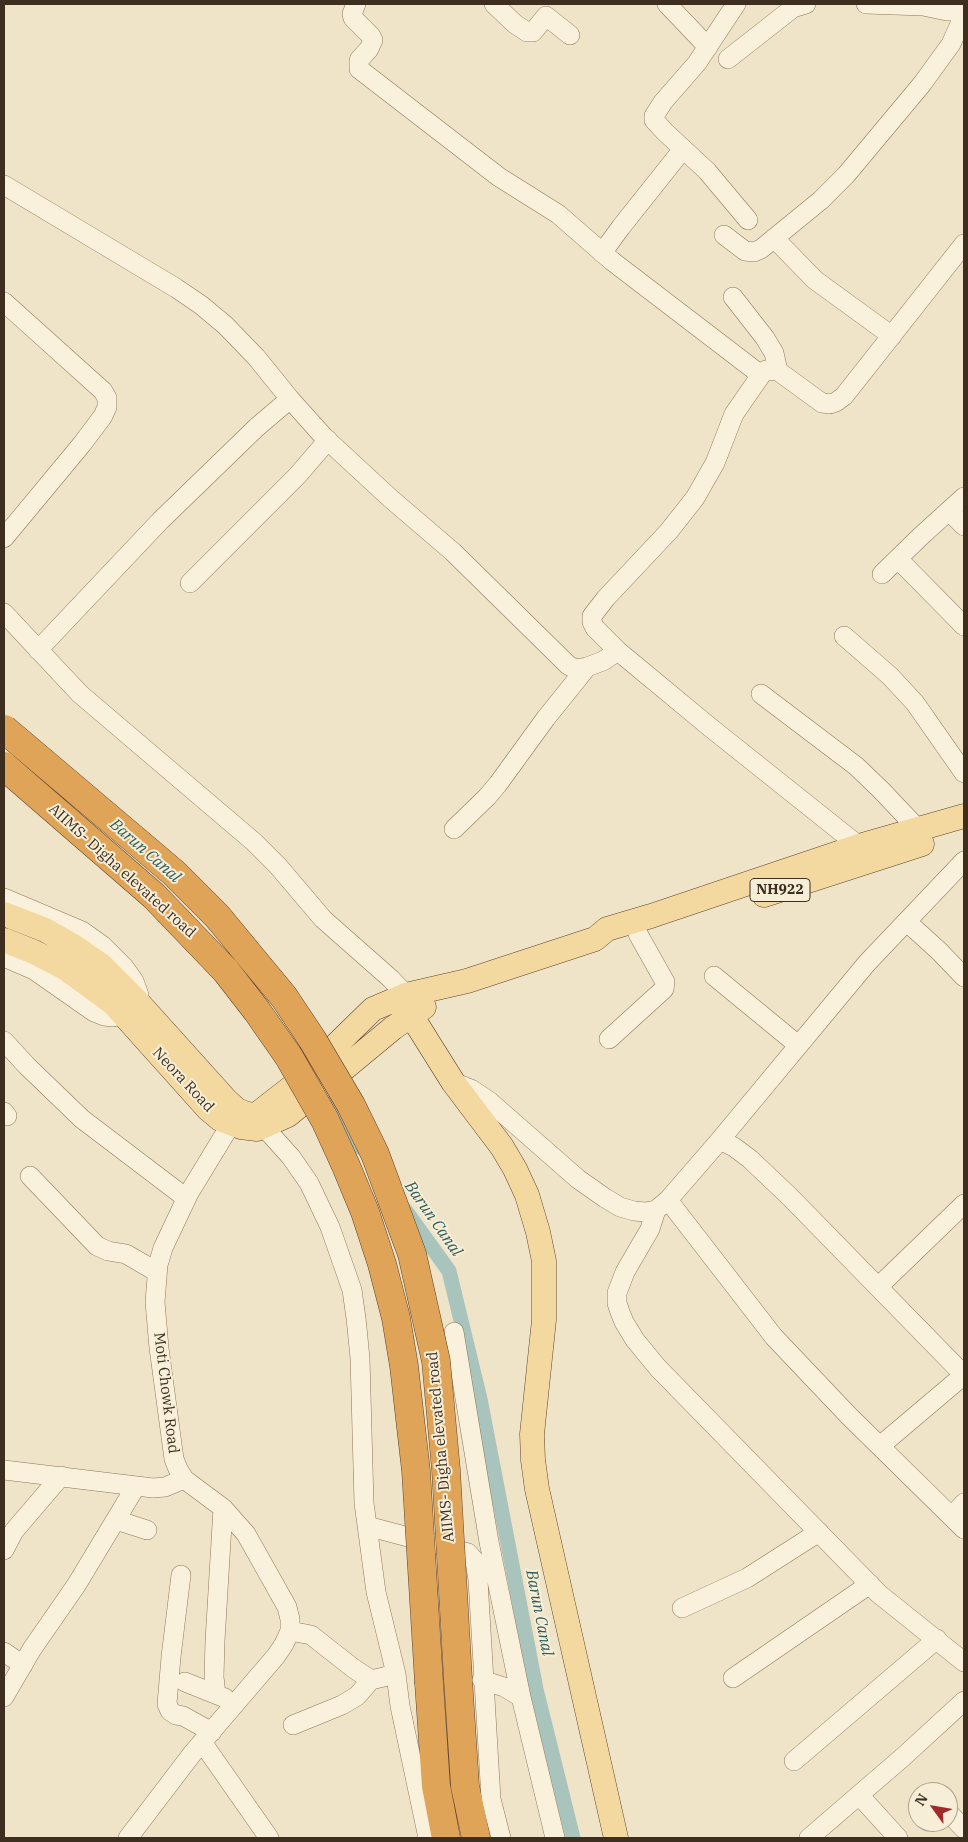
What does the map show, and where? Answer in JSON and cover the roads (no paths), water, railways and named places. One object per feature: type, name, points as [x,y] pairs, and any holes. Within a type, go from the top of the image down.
[{"type":"highway","name":"AIIMS- Digha elevated road","points":[[4,729],[174,872],[217,916],[284,997],[312,1039],[351,1105],[375,1154],[412,1254],[436,1361],[446,1470],[470,1680],[465,1786],[476,1838]]},
{"type":"highway","name":"AIIMS- Digha elevated road","points":[[4,766],[154,896],[226,971],[257,1010],[289,1057],[325,1120],[365,1212],[382,1264],[396,1318],[403,1356],[416,1472],[436,1786],[446,1838]]},
{"type":"main road","points":[[234,1117],[256,1114],[302,1091],[403,1013],[467,981],[595,939],[607,929],[859,846],[964,816]]},
{"type":"main road","name":"NH922","points":[[595,939],[610,942],[638,934],[964,830]]},
{"type":"main road","points":[[4,914],[45,930],[101,965],[124,1002],[227,1102],[234,1117],[257,1129],[288,1115],[302,1091],[373,1009],[403,1013],[452,1082],[502,1147],[527,1195],[544,1261],[544,1320],[532,1434],[532,1460],[616,1838]]},
{"type":"main road","points":[[4,940],[34,952],[65,968],[124,1002]]},
{"type":"street","points":[[356,4],[352,14],[353,18],[373,40],[369,49],[357,64],[359,69],[499,177],[558,214],[602,253],[770,373],[822,403],[830,404],[844,396],[964,244]]},
{"type":"street","points":[[494,4],[515,24],[527,32],[533,32],[546,16],[570,34]]},
{"type":"street","points":[[667,4],[708,47]]},
{"type":"street","points":[[736,4],[688,74],[663,102],[654,116],[654,120],[658,126],[707,171],[748,220]]},
{"type":"street","points":[[728,59],[793,8],[806,4]]},
{"type":"street","points":[[866,4],[917,5],[947,11],[957,11],[964,8]]},
{"type":"street","points":[[724,235],[749,253],[761,249],[821,200],[846,175],[940,60],[951,44],[964,15]]},
{"type":"street","points":[[602,253],[620,227],[684,149]]},
{"type":"street","points":[[4,186],[176,288],[201,305],[241,341],[290,400],[328,440],[390,498],[453,552],[568,665],[575,668],[587,667],[603,661],[618,651]]},
{"type":"street","points":[[774,238],[815,280],[892,336]]},
{"type":"street","points":[[733,296],[766,338],[774,353],[770,373],[734,414],[715,463],[695,498],[669,531],[606,598],[592,616],[592,622],[595,628],[618,651],[859,846]]},
{"type":"street","points":[[4,302],[103,392],[107,398],[107,407],[103,416],[82,444],[4,538]]},
{"type":"street","points":[[38,650],[167,514],[257,427],[290,400]]},
{"type":"street","points":[[190,583],[291,482],[328,440]]},
{"type":"street","points":[[882,574],[964,497]]},
{"type":"street","points":[[949,511],[964,526]]},
{"type":"street","points":[[898,559],[964,626]]},
{"type":"street","points":[[4,613],[80,694],[205,798],[278,866],[324,919],[384,973],[403,1013]]},
{"type":"street","points":[[844,636],[890,676],[914,703],[964,773]]},
{"type":"street","points":[[454,829],[498,784],[546,718],[587,667]]},
{"type":"street","points":[[761,694],[856,766],[918,829]]},
{"type":"street","points":[[964,861],[866,963],[720,1140],[662,1205],[625,1272],[617,1293],[617,1303],[624,1322],[634,1340],[658,1368],[870,1584],[900,1612],[937,1639],[964,1662]]},
{"type":"street","points":[[4,898],[82,931],[103,946],[134,981],[139,995],[124,1002],[113,1017],[104,1016],[94,1012],[34,970],[4,957]]},
{"type":"street","points":[[907,922],[964,977]]},
{"type":"street","points":[[609,1039],[664,989],[665,982],[638,934]]},
{"type":"street","points":[[714,976],[798,1045]]},
{"type":"street","points":[[4,1041],[27,1066],[82,1118],[186,1198]]},
{"type":"street","points":[[452,1082],[471,1089],[490,1101],[578,1179],[604,1198],[620,1207],[634,1211],[645,1212],[662,1205]]},
{"type":"street","name":"Moti Chowk Road","points":[[234,1117],[186,1198],[163,1248],[157,1272],[155,1302],[159,1348],[174,1459],[178,1469],[184,1479],[223,1508],[246,1534],[277,1587],[290,1619],[290,1630]]},
{"type":"street","points":[[264,1126],[291,1157],[309,1183],[330,1227],[352,1290],[360,1358],[364,1503],[376,1592],[396,1674],[400,1706],[428,1838]]},
{"type":"street","points":[[720,1140],[734,1147],[756,1164],[963,1370],[880,1446]]},
{"type":"street","points":[[30,1176],[97,1246],[108,1251],[126,1254],[157,1272]]},
{"type":"street","points":[[879,1286],[964,1204]]},
{"type":"street","points":[[662,1205],[774,1337],[880,1446],[960,1516]]},
{"type":"street","points":[[454,1332],[489,1542],[521,1697],[555,1838]]},
{"type":"street","points":[[4,1470],[136,1486],[165,1487],[184,1479]]},
{"type":"street","points":[[4,1550],[14,1531],[61,1476]]},
{"type":"street","points":[[4,1697],[77,1584],[136,1486]]},
{"type":"street","points":[[216,1694],[214,1677],[215,1641],[223,1508]]},
{"type":"street","points":[[116,1520],[147,1530]]},
{"type":"street","points":[[367,1526],[468,1553],[475,1561],[478,1580],[470,1680],[490,1799],[501,1838]]},
{"type":"street","points":[[682,1608],[747,1578],[819,1532]]},
{"type":"street","points":[[182,1575],[171,1657],[168,1704],[170,1711],[176,1715],[183,1716],[207,1737],[269,1838]]},
{"type":"street","points":[[733,1678],[870,1584]]},
{"type":"street","points":[[128,1838],[207,1737],[276,1656],[290,1630],[311,1635],[371,1680]]},
{"type":"street","points":[[794,1761],[937,1639]]},
{"type":"street","points":[[4,1652],[23,1665]]},
{"type":"street","points":[[293,1725],[342,1705],[357,1696],[371,1680],[396,1674]]},
{"type":"street","points":[[470,1680],[504,1687],[521,1697]]},
{"type":"street","points":[[185,1682],[236,1703]]},
{"type":"street","points":[[809,1838],[964,1701]]},
{"type":"street","points":[[859,1795],[898,1838]]},
{"type":"waterway","name":"Barun Canal","points":[[327,1100],[359,1147]]},
{"type":"waterway","name":"Barun Canal","points":[[405,1210],[449,1271],[480,1399],[536,1689],[573,1838]]}]
